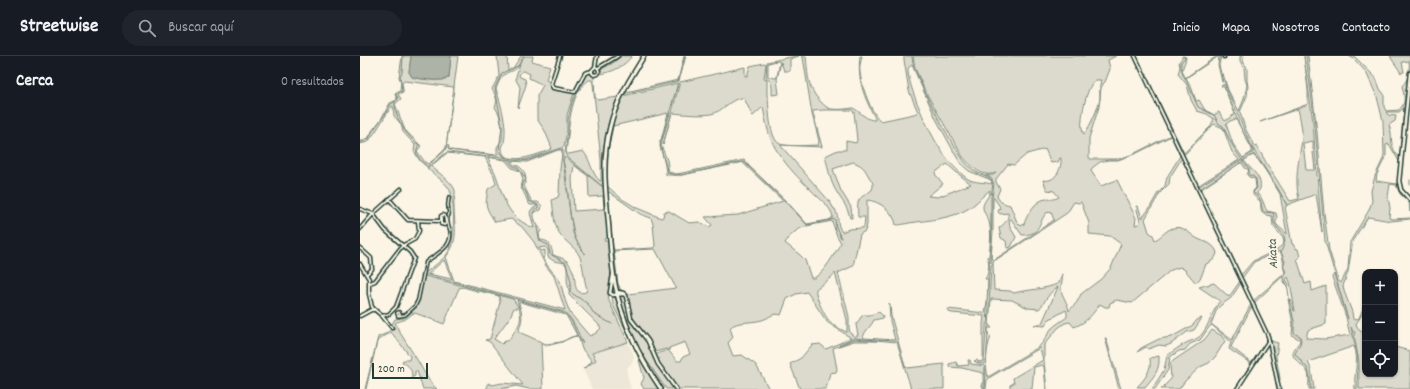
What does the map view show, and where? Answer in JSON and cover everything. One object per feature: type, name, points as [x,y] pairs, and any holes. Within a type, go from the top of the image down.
[{"type":"main road","points":[[644,56],[621,96],[612,118],[606,144],[604,181],[613,271],[620,294],[619,302],[626,325],[636,346],[646,366],[661,389]]},
{"type":"street","points":[[560,56],[552,82],[552,87],[575,92],[585,73],[592,71],[593,68],[597,68],[618,56]]},
{"type":"street","points":[[592,71],[593,74],[596,75],[599,72],[597,68],[598,56]]},
{"type":"street","points":[[1135,56],[1269,340],[1279,389]]},
{"type":"street","points":[[1410,73],[1399,181],[1401,190],[1410,200]]},
{"type":"street","points":[[360,229],[373,214],[401,189]]},
{"type":"street","points":[[400,315],[405,315],[415,306],[418,300],[426,262],[441,253],[449,240],[449,197]]},
{"type":"street","points":[[389,199],[408,220],[440,221],[442,225],[446,224],[445,216],[441,216],[440,221]]},
{"type":"street","points":[[360,210],[373,214],[385,230],[413,256],[414,261],[396,307],[389,314],[382,316]]},
{"type":"street","points":[[370,283],[375,281],[402,246],[415,239],[419,231],[418,221]]},
{"type":"street","points":[[360,248],[371,258],[372,269],[367,274]]},
{"type":"street","points":[[360,264],[367,274],[370,283],[370,294],[373,309],[382,316],[392,328]]},
{"type":"street","points":[[613,271],[610,293],[613,295],[620,294],[628,302],[629,313],[633,322],[648,341],[658,364],[676,389]]},
{"type":"street","points":[[360,316],[373,309]]},
{"type":"street","points":[[1237,389],[1269,340]]},
{"type":"shaded area","points":[[402,56],[411,56],[409,72],[412,77],[442,80],[449,77],[451,56],[458,56],[454,87],[404,81],[402,83],[403,92],[398,94],[401,99],[395,104],[405,130],[421,146],[417,151],[425,162],[428,164],[436,158],[427,167],[420,161],[414,151],[415,145],[403,132],[401,124],[394,116],[393,106],[368,142],[360,144],[360,141],[368,138],[390,103],[397,100],[395,93],[400,90],[401,82],[399,77]]},
{"type":"shaded area","points":[[411,56],[451,56],[449,77],[442,80],[437,80],[412,77],[409,72]]},
{"type":"shaded area","points":[[497,56],[507,56],[508,70],[513,68],[521,56],[533,56],[532,61],[550,66],[546,80],[550,82],[552,88],[574,93],[567,115],[567,131],[564,147],[525,160],[516,159],[532,156],[552,148],[545,131],[537,119],[537,96],[543,85],[529,78],[530,74],[524,71],[522,71],[519,75],[525,79],[526,85],[518,108],[520,87],[516,80],[516,76],[520,64],[516,69],[506,73],[503,76],[496,89],[502,108],[505,128],[502,149],[504,155],[509,158],[449,150],[448,149],[448,145],[450,150],[497,155],[497,147],[502,140],[502,127],[499,114],[495,107],[496,98],[492,89],[499,76]]},
{"type":"shaded area","points":[[621,56],[632,56],[626,63],[618,68],[610,72],[600,74],[602,69],[613,63]]},
{"type":"shaded area","points":[[684,56],[686,56],[679,81],[624,94],[626,91],[678,80]]},
{"type":"shaded area","points":[[799,56],[790,59],[790,71],[784,71],[781,62],[777,79],[779,94],[772,95],[771,83],[766,78],[767,62]],"holes":[[[777,61],[780,62],[777,77],[768,77],[768,63]]]},
{"type":"shaded area","points":[[801,56],[806,56],[811,86],[816,97],[824,105],[830,109],[853,108],[867,118],[875,120],[862,88],[859,65],[860,56],[862,56],[860,70],[862,84],[870,106],[881,121],[918,112],[909,91],[904,60],[904,56],[912,56],[918,78],[925,93],[960,155],[973,170],[988,177],[991,180],[992,181],[993,183],[991,197],[991,235],[988,218],[983,207],[990,190],[971,207],[957,214],[949,217],[899,225],[896,225],[895,220],[886,208],[877,202],[867,200],[867,225],[865,231],[860,234],[853,266],[838,273],[849,317],[850,333],[855,337],[858,335],[856,325],[861,317],[879,312],[883,318],[874,320],[863,337],[895,340],[890,321],[889,303],[891,316],[905,366],[907,368],[944,364],[944,389],[911,389],[897,342],[854,338],[839,345],[855,339],[877,341],[854,341],[833,348],[837,369],[836,372],[830,373],[826,389],[800,389],[790,364],[801,358],[812,345],[820,344],[826,349],[851,338],[827,322],[807,292],[796,294],[787,299],[781,315],[775,314],[763,320],[736,324],[730,328],[733,337],[728,343],[733,356],[742,355],[756,365],[769,389],[677,389],[658,363],[655,355],[668,350],[677,361],[681,361],[683,357],[690,354],[685,342],[669,348],[670,350],[666,349],[655,352],[647,337],[635,324],[631,317],[627,295],[617,288],[608,210],[606,177],[608,145],[611,129],[623,96],[678,83],[661,145],[667,160],[669,172],[676,174],[744,160],[807,224],[829,220],[833,217],[830,209],[793,172],[776,149],[768,132],[763,107],[753,116],[744,98],[739,98],[719,111],[711,114],[697,115],[672,113],[663,145],[680,82],[745,67],[745,76],[747,76],[750,66],[764,63],[766,64],[764,79],[767,80],[770,122],[776,141],[780,144],[786,145],[781,146],[830,202],[835,209],[842,232],[849,229],[864,227],[865,217],[858,217],[858,203],[861,198],[872,190],[872,182],[864,168],[853,162],[833,169],[841,191],[851,207],[852,218],[850,218],[845,205],[832,183],[825,156],[838,150],[846,150],[846,141],[856,143],[854,112],[852,110],[813,111],[822,147],[794,146],[818,145],[819,141],[812,114],[803,57]],"holes":[[[912,65],[936,119],[960,163],[969,171],[991,180],[992,184],[968,179],[946,158],[925,122],[915,98],[908,68]],[[668,113],[661,140],[659,141],[664,159],[666,175],[681,175],[742,162],[783,201],[738,215],[705,217],[712,225],[709,227],[699,222],[689,223],[669,211],[664,212],[663,217],[661,218],[637,208],[622,199],[607,186],[608,151],[613,126]],[[947,164],[971,184],[938,197],[928,196],[943,184],[935,174]],[[609,192],[640,214],[651,218],[655,246],[653,248],[615,250],[613,248]],[[832,221],[841,243],[829,262],[814,278],[811,278],[805,260],[785,243],[795,232],[806,226]],[[655,249],[676,288],[628,294],[621,290],[618,284],[614,251]],[[835,273],[847,320],[847,332],[829,320],[816,295],[816,289]]]},
{"type":"shaded area","points":[[913,56],[1116,56],[1108,60],[1110,69],[1101,88],[1100,98],[1101,80],[1096,80],[1093,82],[1086,98],[1082,123],[1084,134],[1094,117],[1100,100],[1099,107],[1089,138],[1089,157],[1090,159],[1119,159],[1133,154],[1171,135],[1153,96],[1267,336],[1268,340],[1236,389],[1250,363],[1229,349],[1231,342],[1212,325],[1200,340],[1190,344],[1185,350],[1179,351],[1170,357],[1168,370],[1155,389],[1152,389],[1164,370],[1167,356],[1182,345],[1200,336],[1205,330],[1220,301],[1199,287],[1214,283],[1229,297],[1240,281],[1182,158],[1170,177],[1169,184],[1160,193],[1145,219],[1149,232],[1153,235],[1155,240],[1170,229],[1177,227],[1186,230],[1198,239],[1214,247],[1217,253],[1215,257],[1212,261],[1206,264],[1201,277],[1196,283],[1185,270],[1180,267],[1171,270],[1132,303],[1117,300],[1110,303],[1109,307],[1105,307],[1100,304],[1089,318],[1082,323],[1074,327],[1070,322],[1065,323],[1058,328],[1044,345],[1047,389],[1044,367],[1042,365],[1034,367],[1032,389],[1010,389],[1010,385],[1014,383],[1013,378],[1043,360],[1040,348],[992,376],[987,380],[985,389],[986,361],[988,377],[1040,346],[1051,329],[1067,317],[1066,310],[1048,320],[1045,326],[1034,325],[1042,323],[1058,287],[1052,291],[1039,309],[1028,308],[1012,300],[991,299],[989,325],[992,328],[988,328],[991,265],[993,263],[994,290],[1010,291],[1014,293],[1054,285],[1059,283],[1062,274],[1061,291],[1069,311],[1077,302],[1081,294],[1101,279],[1111,268],[1121,244],[1110,236],[1089,234],[1089,223],[1081,202],[1074,202],[1067,213],[991,263],[991,258],[994,260],[1054,220],[1051,212],[1046,213],[1035,231],[1028,235],[1022,235],[1011,219],[1009,220],[1010,227],[1016,237],[1011,247],[1007,248],[1006,241],[1001,238],[999,228],[1007,220],[1008,213],[1000,214],[998,212],[1000,207],[993,198],[991,257],[992,198],[994,184],[991,178],[986,175],[993,175],[996,173],[982,173],[974,168],[963,157],[925,91],[915,68]],"holes":[[[1171,136],[1180,156],[1167,177],[1165,186],[1158,193],[1142,218],[1138,206],[1136,206],[1140,221],[1139,224],[1135,225],[1136,218],[1117,180],[1101,186],[1091,171],[1092,168],[1100,162],[1118,160],[1137,153]],[[1045,149],[1051,163],[1058,162],[1061,158],[1059,171],[1057,174],[1051,179],[1043,180],[1047,190],[1054,191],[1059,197],[1038,202],[1032,208],[1024,224],[1021,226],[1017,222],[1010,205],[1004,203],[998,198],[997,196],[1000,189],[996,179],[1008,164],[1014,165],[1027,154]],[[1241,283],[1251,304],[1232,340],[1211,324],[1217,309],[1231,298]],[[1252,306],[1267,337],[1267,341],[1252,363],[1231,347]]]},
{"type":"shaded area","points":[[1182,56],[1186,57],[1182,70],[1185,78],[1219,56],[1186,78],[1191,86],[1196,101],[1199,100],[1205,110],[1214,115],[1219,112],[1225,121],[1235,114],[1224,87],[1221,86],[1224,84],[1240,126],[1254,152],[1200,186],[1197,186],[1145,75],[1147,74],[1147,77],[1184,153],[1210,127],[1214,119],[1207,114],[1197,111],[1191,100],[1187,85],[1178,74],[1180,67],[1179,62]],"holes":[[[1236,119],[1252,149],[1252,152],[1243,158],[1233,144],[1226,124]],[[1214,124],[1223,128],[1232,152],[1239,160],[1199,185],[1197,184],[1184,155]]]},
{"type":"shaded area","points":[[1219,56],[1221,56],[1219,65],[1223,82],[1222,82],[1218,65]]},
{"type":"shaded area","points":[[1240,56],[1244,56],[1243,61],[1247,68],[1248,87],[1247,96],[1240,112],[1245,128],[1255,147],[1257,146],[1290,201],[1299,199],[1297,177],[1302,137],[1298,109],[1260,122],[1308,104],[1304,56],[1313,122],[1315,150],[1313,150],[1313,141],[1303,143],[1306,170],[1315,170],[1313,152],[1315,151],[1322,232],[1316,194],[1287,205],[1256,154],[1246,134],[1228,90],[1239,111],[1244,99],[1247,85],[1244,68],[1240,61]]},
{"type":"shaded area","points":[[1306,56],[1308,56],[1329,250],[1341,283],[1348,269],[1350,242],[1369,210],[1372,201],[1371,191],[1375,176],[1384,154],[1383,121],[1377,97],[1366,72],[1354,59],[1349,56],[1354,56],[1376,78],[1380,89],[1384,94],[1384,107],[1386,111],[1399,110],[1402,107],[1404,99],[1402,86],[1408,77],[1409,68],[1409,61],[1402,62],[1404,72],[1401,73],[1390,56],[1410,56],[1410,63],[1400,163],[1389,144],[1386,145],[1386,156],[1377,174],[1376,181],[1397,184],[1399,164],[1400,165],[1399,185],[1402,193],[1410,201],[1410,212],[1409,202],[1400,194],[1396,185],[1390,184],[1388,197],[1390,208],[1389,218],[1410,219],[1391,221],[1368,217],[1353,240],[1348,272],[1343,286],[1353,319],[1355,320],[1359,318],[1362,310],[1362,315],[1356,324],[1362,332],[1362,377],[1398,377],[1398,348],[1410,351],[1410,389],[1359,389],[1359,362],[1354,335],[1355,332],[1353,332],[1351,327],[1358,358],[1357,389],[1355,389],[1356,352],[1354,346],[1308,362],[1311,369],[1314,389],[1309,389],[1308,373],[1293,355],[1293,352],[1300,341],[1292,334],[1293,324],[1288,299],[1291,299],[1295,311],[1290,282],[1288,277],[1286,279],[1289,285],[1287,286],[1283,282],[1283,276],[1254,303],[1271,341],[1278,343],[1276,357],[1280,378],[1279,389],[1270,339],[1199,189],[1244,160],[1258,176],[1260,189],[1257,194],[1262,200],[1267,211],[1276,213],[1276,224],[1287,234],[1280,194],[1266,172],[1277,187],[1287,206],[1285,207],[1292,244],[1298,249],[1300,257],[1297,259],[1305,284],[1311,282],[1312,291],[1326,286],[1326,324],[1308,330],[1306,338],[1325,339],[1350,335],[1346,317],[1332,277],[1334,274],[1348,319],[1325,241],[1314,116]],"holes":[[[1404,108],[1400,156],[1398,156],[1393,148],[1389,125],[1395,121],[1396,116],[1388,115],[1386,112],[1399,112]],[[1242,163],[1245,168],[1249,170],[1247,175],[1255,179],[1256,188],[1253,191],[1253,195],[1261,202],[1261,212],[1272,216],[1273,226],[1283,238],[1284,243],[1275,251],[1253,261],[1241,275],[1200,190]],[[1280,251],[1285,273],[1253,301],[1242,278],[1254,262]]]},
{"type":"shaded area","points":[[589,73],[594,77],[595,97],[598,100],[618,97],[605,138],[602,186],[566,156],[565,153],[568,133],[567,154],[583,151],[588,158],[597,178],[601,181],[601,160],[592,80],[589,80],[582,86],[577,94],[571,112],[568,132],[568,119],[578,88]]},
{"type":"shaded area","points":[[558,149],[563,150],[563,160],[565,157],[604,188],[608,238],[604,239],[605,241],[608,241],[611,273],[608,293],[609,301],[628,342],[592,353],[596,360],[583,369],[592,361],[582,349],[578,336],[583,344],[573,322],[564,312],[424,274],[441,260],[449,251],[452,239],[453,222],[451,193],[444,183],[427,168],[447,152],[521,161],[529,160]],"holes":[[[558,150],[562,150],[559,194],[558,197],[552,200],[554,218],[560,234],[575,249],[582,263],[587,289],[586,292],[582,293],[577,290],[574,272],[568,262],[553,255],[550,244],[546,241],[540,240],[539,234],[541,230],[535,220],[534,212],[541,210],[542,206],[538,202],[532,202],[524,186],[526,181],[524,172],[520,167],[513,164],[511,161],[527,162]],[[447,153],[485,157],[496,184],[488,189],[486,203],[489,213],[495,222],[511,219],[522,227],[534,242],[546,266],[554,276],[565,310],[454,281],[446,257],[455,238],[455,190],[452,185],[431,166]],[[488,157],[505,160],[512,168],[520,171],[523,179],[521,188],[527,201],[530,205],[537,205],[531,210],[530,213],[534,228],[513,214],[505,202]],[[563,160],[566,174],[569,205]],[[574,165],[588,176],[589,197],[603,196],[604,209],[574,211],[572,179]],[[545,247],[548,250],[548,257],[554,261],[565,263],[567,269],[569,295],[601,328],[596,333],[590,336],[570,313],[560,281],[547,265],[543,257],[545,256],[545,250],[541,251],[539,248]],[[444,260],[452,279],[428,274]]]},
{"type":"shaded area","points":[[991,235],[984,364],[974,361],[983,361],[984,316],[952,313],[949,312],[948,309],[985,313],[988,279],[985,279],[989,268],[987,257],[989,256]]},
{"type":"shaded area","points":[[425,276],[513,299],[519,308],[517,300],[566,314],[572,322],[578,336],[573,337],[577,335],[566,315],[520,302],[519,303],[522,318],[519,332],[546,344],[566,340],[562,342],[546,346],[541,343],[543,389],[529,389],[516,386],[500,389],[486,389],[488,383],[492,385],[502,383],[523,385],[490,342],[485,340],[490,339],[500,302],[499,296],[479,291],[477,293],[477,291],[463,287],[459,288],[444,324],[415,313],[395,323],[428,378],[437,389],[423,389],[417,371],[415,371],[415,376],[412,378],[410,368],[402,362],[403,360],[409,360],[410,356],[391,332],[379,339],[377,342],[365,389],[378,337],[393,328],[392,324],[395,319],[403,318],[410,313],[418,303],[423,277]],"holes":[[[514,308],[519,308],[520,322],[508,341],[505,341],[502,344],[494,339],[510,317]]]},
{"type":"shaded area","points":[[621,295],[625,296],[632,323],[646,338],[654,358],[675,389],[666,389],[641,352],[645,361],[664,389],[643,359],[625,318],[620,297]]},
{"type":"shaded area","points":[[614,297],[617,300],[629,337],[613,305],[612,299]]},
{"type":"shaded area","points":[[1202,318],[1194,330],[1187,332],[1171,344],[1166,346],[1159,345],[1148,349],[1146,347],[1137,352],[1141,348],[1159,339],[1171,337],[1177,334]]},
{"type":"shaded area","points":[[1212,330],[1222,336],[1225,341],[1215,357],[1209,363],[1200,367],[1179,389],[1161,389],[1171,379],[1170,363],[1204,340]]},
{"type":"shaded area","points":[[988,333],[991,337],[988,346],[987,356]]},
{"type":"shaded area","points":[[1106,338],[1121,389],[1119,389]]},
{"type":"shaded area","points":[[628,342],[634,356],[633,361],[627,368],[631,389],[592,389],[583,369],[596,360],[592,353]]},
{"type":"shaded area","points":[[637,353],[660,389],[644,389],[641,384],[644,378]]},
{"type":"shaded area","points":[[1159,356],[1157,370],[1154,376],[1145,387],[1137,387],[1143,381],[1149,370],[1150,358]]},
{"type":"shaded area","points":[[968,360],[970,360],[971,364],[985,366],[984,389],[982,386],[983,373],[962,368],[949,367],[949,364],[956,362],[958,366],[969,365]]},
{"type":"waterway","points":[[360,143],[369,139],[372,131],[386,113],[390,105],[398,99],[396,93],[402,91],[400,76],[402,73],[403,56]]},
{"type":"waterway","points":[[524,56],[518,66],[502,73],[495,88],[502,126],[499,150],[513,166],[518,168],[526,179],[522,188],[526,192],[529,201],[538,205],[538,208],[533,212],[538,236],[540,241],[548,245],[550,254],[566,263],[571,282],[570,292],[588,304],[594,314],[612,324]]},
{"type":"waterway","points":[[678,81],[685,56]]},
{"type":"waterway","name":"Akata","points":[[1184,56],[1185,58],[1181,62],[1181,68],[1198,107],[1214,115],[1219,124],[1223,126],[1234,149],[1249,169],[1249,175],[1256,179],[1257,188],[1253,192],[1260,199],[1263,212],[1273,213],[1274,223],[1284,236],[1285,241],[1281,252],[1285,262],[1283,266],[1286,272],[1284,278],[1288,289],[1294,321],[1294,332],[1300,336],[1301,339],[1295,354],[1308,369],[1311,389]]},
{"type":"waterway","points":[[678,83],[660,146],[668,173],[682,175],[744,162],[791,207],[807,225],[835,219],[836,227],[841,238]]},
{"type":"waterway","points":[[395,102],[395,108],[399,121],[414,142],[419,145],[417,148],[417,154],[426,165]]},
{"type":"waterway","points":[[1410,180],[1410,185]]}]
